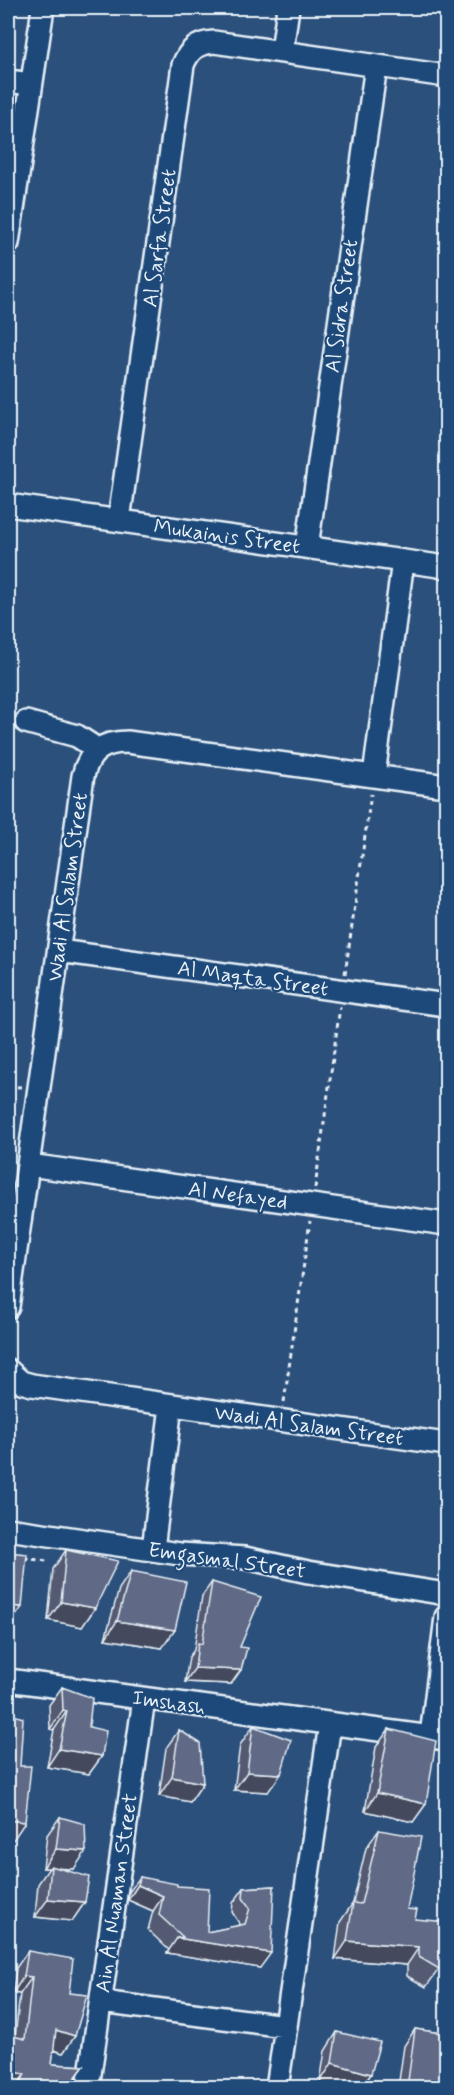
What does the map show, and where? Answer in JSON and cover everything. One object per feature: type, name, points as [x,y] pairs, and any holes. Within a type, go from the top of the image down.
[{"type":"street","points":[[8,243],[16,125],[31,84],[43,8]]},
{"type":"street","points":[[282,51],[288,8]]},
{"type":"street","name":"Al Sarfa Street","points":[[119,520],[183,65],[194,47],[204,43],[282,51],[447,76]]},
{"type":"street","name":"Al Sidra Street","points":[[307,547],[376,66]]},
{"type":"street","points":[[8,81],[31,84]]},
{"type":"street","name":"Mukainis Street","points":[[8,505],[447,567]]},
{"type":"street","points":[[374,775],[403,561]]},
{"type":"street","points":[[26,722],[77,736],[97,749],[111,742],[127,742],[447,786]]},
{"type":"street","name":"Wadi Al Salam Street","points":[[8,1308],[83,776],[87,761],[97,749]]},
{"type":"street","name":"Al Maqta Street","points":[[59,951],[447,1005]]},
{"type":"street","name":"Al Nefayed","points":[[29,1165],[447,1224]]},
{"type":"street","name":"Wadi Al Salam Street","points":[[8,1371],[21,1382],[32,1385],[447,1444]]},
{"type":"street","points":[[153,1549],[171,1406]]},
{"type":"street","name":"Emgasmal Street","points":[[8,1529],[180,1554],[245,1558],[289,1568],[447,1594]]},
{"type":"street","name":"Imshash","points":[[8,1680],[439,1737],[447,1617]]},
{"type":"street","name":"Ain Al Nuaman Street","points":[[88,2088],[144,1699]]},
{"type":"street","points":[[277,2088],[330,1724]]},
{"type":"street","points":[[101,2002],[285,2026]]},
{"type":"path","points":[[8,41],[12,8]]},
{"type":"path","points":[[281,1421],[374,775]]},
{"type":"path","points":[[17,1558],[47,1561]]},
{"type":"building","points":[[66,1550],[118,1561],[95,1608],[61,1602]]},
{"type":"building","points":[[8,1552],[27,1554],[22,1607],[8,1606]]},
{"type":"building","points":[[131,1571],[186,1582],[175,1630],[117,1621]]},
{"type":"building","points":[[212,1582],[261,1597],[240,1647],[247,1648],[241,1670],[195,1668],[198,1643],[202,1644]]},
{"type":"building","points":[[62,1687],[92,1698],[89,1727],[106,1731],[102,1756],[59,1749],[67,1711],[63,1710]]},
{"type":"building","points":[[8,1713],[23,1718],[20,1766],[31,1766],[25,1822],[8,1820]]},
{"type":"building","points":[[253,1726],[291,1740],[281,1774],[247,1772]]},
{"type":"building","points":[[389,1729],[436,1741],[426,1804],[377,1793]]},
{"type":"building","points":[[179,1730],[200,1743],[203,1783],[172,1777]]},
{"type":"building","points":[[60,1817],[85,1824],[86,1851],[56,1849]]},
{"type":"building","points":[[379,1830],[421,1837],[407,1909],[417,1910],[415,1919],[447,1922],[447,1949],[439,1969],[419,1957],[419,1947],[347,1941],[353,1903],[361,1904]]},
{"type":"building","points":[[51,1866],[89,1877],[85,1902],[48,1899]]},
{"type":"building","points":[[140,1877],[177,1884],[177,1886],[209,1888],[207,1932],[245,1924],[250,1908],[243,1898],[244,1888],[274,1886],[271,1953],[177,1938],[183,1937],[159,1915],[163,1896],[138,1885]]},
{"type":"building","points":[[28,1951],[73,1959],[69,1993],[87,1995],[75,2036],[56,2030],[52,2064],[84,2066],[72,2082],[59,2080],[59,2088],[18,2088],[25,2074],[8,2071],[13,2036],[25,2039],[32,1977],[24,1976]]},
{"type":"building","points":[[415,2029],[447,2034],[447,2083],[445,2082],[444,2088],[407,2088]]},
{"type":"building","points":[[337,2032],[380,2042],[371,2074],[332,2063]]}]
